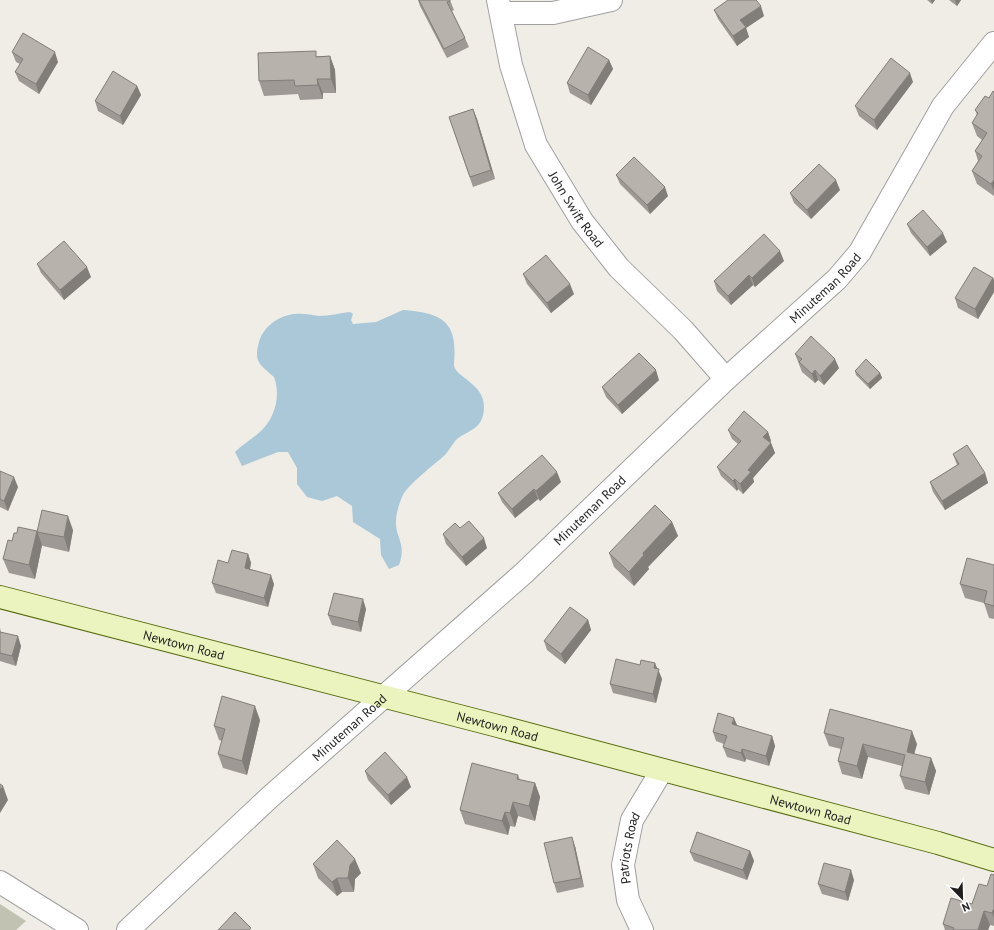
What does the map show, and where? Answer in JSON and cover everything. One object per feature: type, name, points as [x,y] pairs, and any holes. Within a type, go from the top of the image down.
[{"type":"street","points":[[499,6],[553,13],[610,0]]},
{"type":"street","name":"John Swift Road","points":[[499,6],[511,65],[536,145],[582,221],[619,268],[683,330],[726,379]]},
{"type":"street","name":"Minuteman Road","points":[[128,930],[184,880],[270,797],[382,696],[524,573],[726,379],[837,279],[860,252],[943,106],[994,43]]},
{"type":"street","name":"Newtown Road","points":[[0,597],[938,843],[994,860]]},
{"type":"street","name":"Patriots Road","points":[[642,930],[628,900],[623,865],[632,820],[662,770]]},
{"type":"street","points":[[0,882],[77,930]]},
{"type":"shaded area","points":[[0,904],[26,921],[16,930],[0,930]]},
{"type":"water","points":[[403,310],[416,311],[437,317],[450,328],[455,348],[455,368],[479,392],[483,399],[484,408],[481,421],[478,425],[456,440],[445,455],[415,481],[402,497],[396,518],[396,527],[402,551],[401,557],[399,565],[389,569],[381,555],[380,539],[353,522],[352,506],[337,496],[322,501],[307,497],[297,484],[297,468],[288,452],[278,452],[242,466],[235,452],[256,436],[267,425],[276,405],[277,391],[274,377],[259,363],[257,355],[257,349],[261,337],[264,331],[272,323],[283,317],[295,314],[323,316],[350,312],[353,314],[351,320],[353,324],[376,322]]},
{"type":"building","points":[[419,0],[450,0],[447,2],[465,38],[444,49]]},
{"type":"building","points":[[728,0],[756,0],[761,6],[740,20],[746,27],[733,36],[714,10]]},
{"type":"building","points":[[23,33],[55,52],[36,84],[15,72],[23,59],[12,52]]},
{"type":"building","points":[[588,47],[609,60],[588,95],[567,83]]},
{"type":"building","points":[[316,51],[316,57],[330,56],[331,79],[317,79],[318,85],[295,86],[294,80],[259,81],[258,53]]},
{"type":"building","points":[[891,58],[910,73],[874,120],[855,106]]},
{"type":"building","points":[[113,71],[137,86],[120,116],[95,101]]},
{"type":"building","points":[[993,91],[994,180],[991,184],[972,171],[982,156],[975,151],[987,133],[972,123],[978,113],[975,110],[985,96],[989,98]]},
{"type":"building","points":[[473,109],[491,170],[470,177],[449,117]]},
{"type":"building","points":[[634,157],[665,187],[647,205],[616,175]]},
{"type":"building","points":[[819,164],[836,180],[807,210],[790,193]]},
{"type":"building","points":[[923,210],[943,233],[927,247],[907,224]]},
{"type":"building","points":[[764,234],[780,251],[752,278],[749,275],[728,296],[714,281]]},
{"type":"building","points":[[64,241],[87,267],[60,290],[37,264]]},
{"type":"building","points":[[546,255],[570,284],[547,303],[523,274]]},
{"type":"building","points":[[974,267],[993,278],[975,309],[955,298]]},
{"type":"building","points":[[811,336],[835,359],[820,376],[815,370],[812,374],[799,362],[802,359],[795,354]]},
{"type":"building","points":[[639,353],[656,370],[618,405],[602,387]]},
{"type":"building","points":[[866,359],[880,373],[868,384],[855,371]]},
{"type":"building","points":[[744,411],[768,432],[763,437],[771,443],[748,470],[751,472],[740,484],[735,479],[733,481],[717,467],[741,441],[728,430]]},
{"type":"building","points":[[967,445],[985,473],[942,501],[930,482],[959,464],[953,454]]},
{"type":"building","points":[[542,455],[557,472],[536,491],[534,489],[512,509],[498,493]]},
{"type":"building","points":[[0,471],[14,477],[4,501],[0,499]]},
{"type":"building","points":[[655,505],[672,522],[643,553],[644,555],[629,572],[609,553]]},
{"type":"building","points":[[42,510],[68,516],[64,537],[37,532]]},
{"type":"building","points":[[469,521],[484,538],[462,557],[443,534],[455,523],[460,528]]},
{"type":"building","points":[[18,527],[37,531],[29,565],[3,559],[8,540],[12,541],[14,533],[17,533]]},
{"type":"building","points":[[232,550],[248,554],[245,568],[271,575],[264,598],[212,583],[218,560],[228,563]]},
{"type":"building","points":[[967,558],[994,565],[994,606],[984,603],[987,591],[960,584]]},
{"type":"building","points":[[334,593],[363,599],[358,622],[328,615]]},
{"type":"building","points":[[570,607],[588,620],[561,654],[544,641]]},
{"type":"building","points":[[0,632],[18,636],[12,656],[0,653]]},
{"type":"building","points":[[616,659],[640,665],[641,660],[655,663],[654,668],[659,669],[653,694],[610,684]]},
{"type":"building","points":[[222,696],[255,706],[242,761],[218,754],[225,729],[214,726]]},
{"type":"building","points":[[830,709],[912,731],[907,752],[931,758],[925,782],[900,776],[905,755],[863,744],[857,766],[838,761],[844,738],[824,733]]},
{"type":"building","points":[[718,713],[734,718],[732,724],[772,736],[766,756],[742,749],[741,753],[723,747],[727,736],[713,732]]},
{"type":"building","points":[[385,752],[407,777],[388,795],[365,771]]},
{"type":"building","points":[[472,763],[518,775],[517,779],[535,783],[529,806],[513,802],[510,813],[505,812],[502,821],[460,810]]},
{"type":"building","points":[[697,832],[750,851],[743,870],[690,852]]},
{"type":"building","points":[[572,837],[581,878],[554,883],[544,843]]},
{"type":"building","points":[[337,840],[355,859],[350,865],[348,878],[337,878],[332,882],[313,864]]},
{"type":"building","points":[[824,863],[851,870],[845,892],[818,884]]},
{"type":"building","points":[[991,874],[994,875],[994,910],[992,913],[984,911],[978,930],[953,930],[954,928],[943,924],[951,898],[972,904],[979,884],[987,886]]},
{"type":"building","points":[[235,912],[251,928],[249,930],[218,930]]}]
